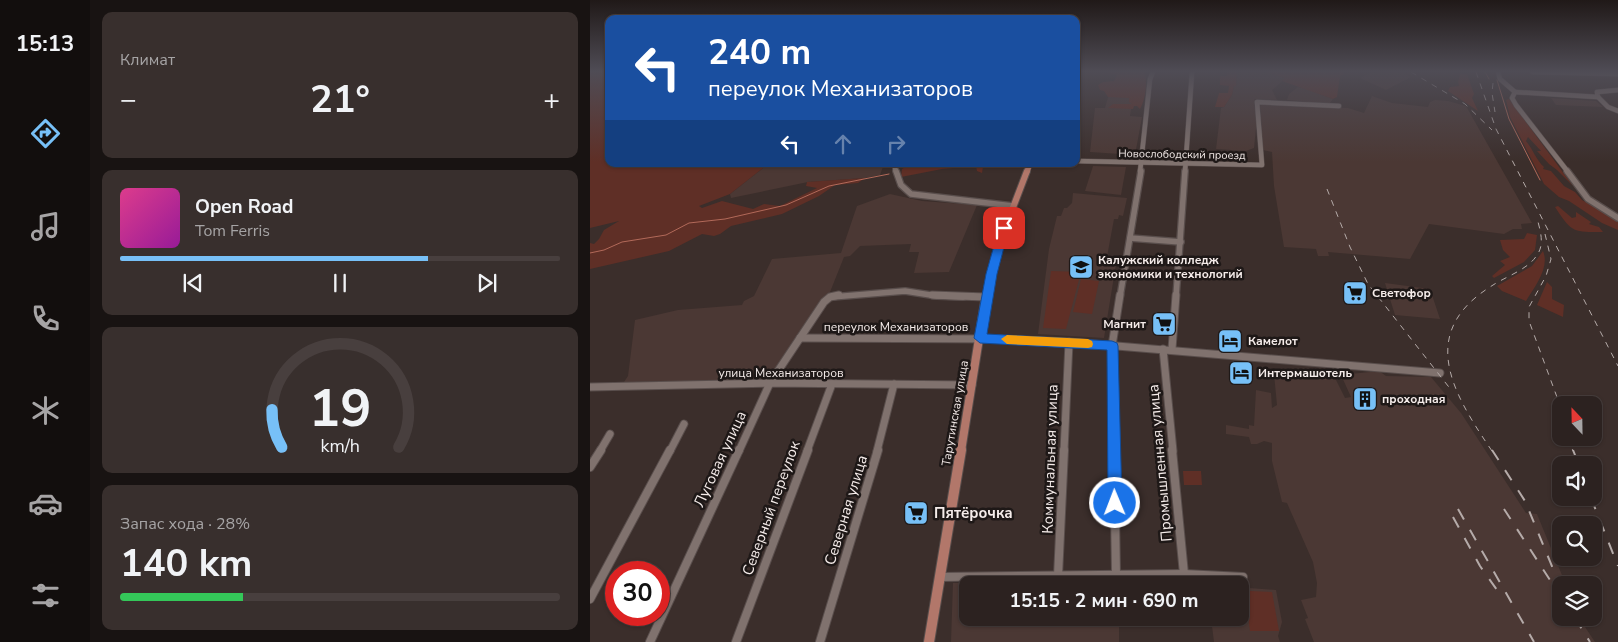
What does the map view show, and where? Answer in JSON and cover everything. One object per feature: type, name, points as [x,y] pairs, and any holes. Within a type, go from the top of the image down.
[{"type":"main road","name":"Тарутинская улица","points":[[929,642],[986,297],[996,252],[1029,167]]},
{"type":"street","points":[[1148,102],[1142,163],[1112,346],[1116,576],[1184,574],[1223,576]]},
{"type":"street","points":[[1172,350],[1190,102]]},
{"type":"street","name":"Новослободский проезд","points":[[1080,161],[1262,165],[1257,102],[1339,106]]},
{"type":"street","points":[[1514,102],[1588,199],[1618,218]]},
{"type":"street","points":[[1603,102],[1618,112]]},
{"type":"street","points":[[895,167],[900,185],[911,194],[1013,206]]},
{"type":"street","points":[[1130,238],[1181,242]]},
{"type":"street","name":"Луговая улица","points":[[650,642],[770,384],[824,302],[830,297],[905,291],[937,296],[986,297]]},
{"type":"street","name":"переулок Механизаторов","points":[[800,338],[980,338],[1069,342],[1440,373]]},
{"type":"street","name":"Коммунальная улица","points":[[1058,576],[1069,342]]},
{"type":"street","name":"Промышленная улица","points":[[1163,349],[1184,574]]},
{"type":"street","name":"улица Механизаторов","points":[[590,387],[770,384],[972,385]]},
{"type":"street","name":"Северный переулок","points":[[736,642],[832,384]]},
{"type":"street","name":"Северная улица","points":[[820,642],[874,464],[894,384]]},
{"type":"street","points":[[590,599],[684,424]]},
{"type":"street","points":[[590,467],[610,434]]},
{"type":"street","points":[[940,577],[959,577]]},
{"type":"shaded area","points":[[590,102],[605,102],[605,167],[764,167],[730,194],[699,206],[702,208],[722,201],[753,209],[764,204],[780,206],[817,188],[806,186],[807,182],[865,178],[858,183],[835,185],[819,196],[782,214],[731,226],[714,236],[702,234],[669,251],[590,269],[590,243],[594,244],[604,230],[619,221],[590,228]]},
{"type":"shaded area","points":[[1107,102],[1132,102],[1130,116],[1142,117],[1135,155],[1090,152],[1095,108],[1105,108]]},
{"type":"shaded area","points":[[1129,102],[1144,102],[1140,109],[1137,106],[1134,106],[1133,109],[1108,108],[1113,104],[1132,104]]},
{"type":"shaded area","points":[[1216,102],[1227,102],[1224,107],[1215,107]]},
{"type":"shaded area","points":[[1227,102],[1256,102],[1254,105],[1257,118],[1254,148],[1246,151],[1216,149],[1221,108]]},
{"type":"shaded area","points":[[1308,102],[1331,102],[1329,104]]},
{"type":"shaded area","points":[[1369,102],[1389,102],[1428,107],[1430,102],[1451,102],[1466,106],[1532,223],[1521,224],[1522,229],[1513,229],[1504,234],[1429,224],[1410,259],[1328,252],[1329,256],[1318,256],[1316,249],[1284,247],[1274,186],[1272,152],[1263,150],[1260,104],[1348,108],[1364,113]]},
{"type":"shaded area","points":[[1464,102],[1474,102],[1478,111]]},
{"type":"shaded area","points":[[1506,102],[1511,102],[1573,186],[1537,151],[1541,151],[1528,137],[1526,141],[1544,167],[1543,169],[1551,171],[1564,186],[1575,192],[1582,200],[1618,220],[1618,230],[1602,223],[1569,201],[1559,197],[1544,184],[1510,117]]},
{"type":"shaded area","points":[[1554,102],[1597,102],[1603,107],[1556,105]]},
{"type":"shaded area","points":[[1093,166],[1126,167],[1121,195],[1085,191]]},
{"type":"shaded area","points":[[764,167],[883,167],[880,175],[865,178],[808,182],[731,198],[730,194]]},
{"type":"shaded area","points":[[906,167],[965,167],[942,169],[901,177],[902,169]]},
{"type":"shaded area","points":[[976,167],[983,167],[982,173],[977,171]]},
{"type":"shaded area","name":"Калужский колледж экономики и технологий","points":[[1073,193],[1127,198],[1123,216],[1119,215],[1118,219],[1114,219],[1106,262],[1116,264],[1104,338],[1038,334],[1049,249],[1057,216],[1061,216],[1064,208],[1067,208],[1072,203]]},
{"type":"shaded area","points":[[890,194],[922,201],[977,205],[949,272],[914,273],[919,252],[909,252],[911,244],[860,246],[850,256],[844,257],[830,292],[821,300],[773,376],[766,380],[624,382],[628,376],[635,320],[678,310],[742,305],[744,301],[754,296],[772,259],[841,253],[857,206]]},
{"type":"shaded area","points":[[1558,206],[1572,218],[1576,217],[1576,212],[1591,222],[1589,224],[1599,227],[1603,232],[1585,232],[1574,229],[1565,222],[1555,207]]},
{"type":"shaded area","points":[[1527,233],[1537,235],[1535,250],[1524,262],[1494,278],[1492,276],[1505,265],[1500,261],[1510,257],[1503,250],[1500,240],[1524,239]]},
{"type":"shaded area","points":[[1543,251],[1545,264],[1543,270],[1526,301],[1502,291],[1497,286],[1532,266]]},
{"type":"shaded area","points":[[1051,271],[1081,272],[1066,329],[1043,328]]},
{"type":"shaded area","points":[[1081,279],[1099,281],[1092,314],[1073,312]]},
{"type":"shaded area","points":[[1547,282],[1552,287],[1552,299],[1564,305],[1563,317],[1537,305]]},
{"type":"shaded area","points":[[1385,283],[1430,289],[1440,319],[1395,315]]},
{"type":"shaded area","points":[[1379,371],[1386,376],[1431,377],[1461,413],[1526,513],[1537,514],[1552,551],[1552,566],[1558,566],[1562,576],[1552,576],[1552,626],[1584,626],[1595,642],[1314,642],[1305,619],[1308,618],[1301,600],[1316,597],[1317,583],[1313,562],[1287,503],[1282,502],[1272,461],[1272,443],[1264,441],[1251,444],[1249,437],[1226,434],[1226,425],[1249,429],[1249,425],[1254,426],[1256,390],[1271,393],[1272,408],[1277,405],[1274,374],[1334,376],[1345,398],[1351,397],[1341,375]]},
{"type":"shaded area","points":[[1183,471],[1201,471],[1202,485],[1184,485]]},
{"type":"shaded area","points":[[953,583],[959,583],[959,626],[1119,626],[1119,642],[951,642]]},
{"type":"shaded area","points":[[1249,588],[1276,590],[1282,622],[1278,636],[1280,642],[1214,642],[1212,626],[1249,626]]},
{"type":"shaded area","points":[[1249,592],[1272,592],[1279,631],[1250,631]]},
{"type":"waterway","points":[[1504,102],[1509,119],[1540,180]]},
{"type":"waterway","points":[[590,253],[604,250],[622,242],[666,235],[689,223],[725,219],[786,205],[829,186],[889,174]]},
{"type":"railway","points":[[1462,102],[1492,130]]},
{"type":"railway","points":[[1487,102],[1496,129],[1618,366]]},
{"type":"railway","points":[[1493,102],[1495,112]]},
{"type":"railway","points":[[1327,189],[1350,247],[1368,284],[1452,391]]},
{"type":"railway","points":[[1492,451],[1465,408],[1455,387],[1449,366],[1448,345],[1454,325],[1467,305],[1496,283],[1528,265],[1537,255],[1541,246],[1537,218]]},
{"type":"railway","points":[[1545,234],[1551,259],[1546,276],[1529,307],[1529,321],[1557,396]]},
{"type":"railway","points":[[1571,446],[1573,451]]},
{"type":"railway","points":[[1492,450],[1525,501],[1556,576]]},
{"type":"railway","points":[[1573,450],[1575,456]]},
{"type":"railway","points":[[1594,506],[1618,566]]},
{"type":"railway","points":[[1458,509],[1534,642]]},
{"type":"railway","points":[[1504,509],[1552,583]]},
{"type":"railway","points":[[1453,517],[1480,566],[1497,590]]},
{"type":"railway","points":[[1580,626],[1590,642]]},
{"type":"slow traffic","points":[[1007,339],[1088,344]]},
{"type":"place","name":"Калужский колледж экономики и технологий","points":[[1081,267]]},
{"type":"place","name":"Светофор","points":[[1355,293]]},
{"type":"place","name":"Магнит","points":[[1164,324]]},
{"type":"place","name":"Камелот","points":[[1230,341]]},
{"type":"place","name":"Интермашотель","points":[[1241,373]]},
{"type":"place","name":"проходная","points":[[1365,399]]},
{"type":"place","name":"Пятёрочка","points":[[916,513]]},
{"type":"route","points":[[1004,228],[991,274],[980,338],[1112,346],[1115,503]]}]
